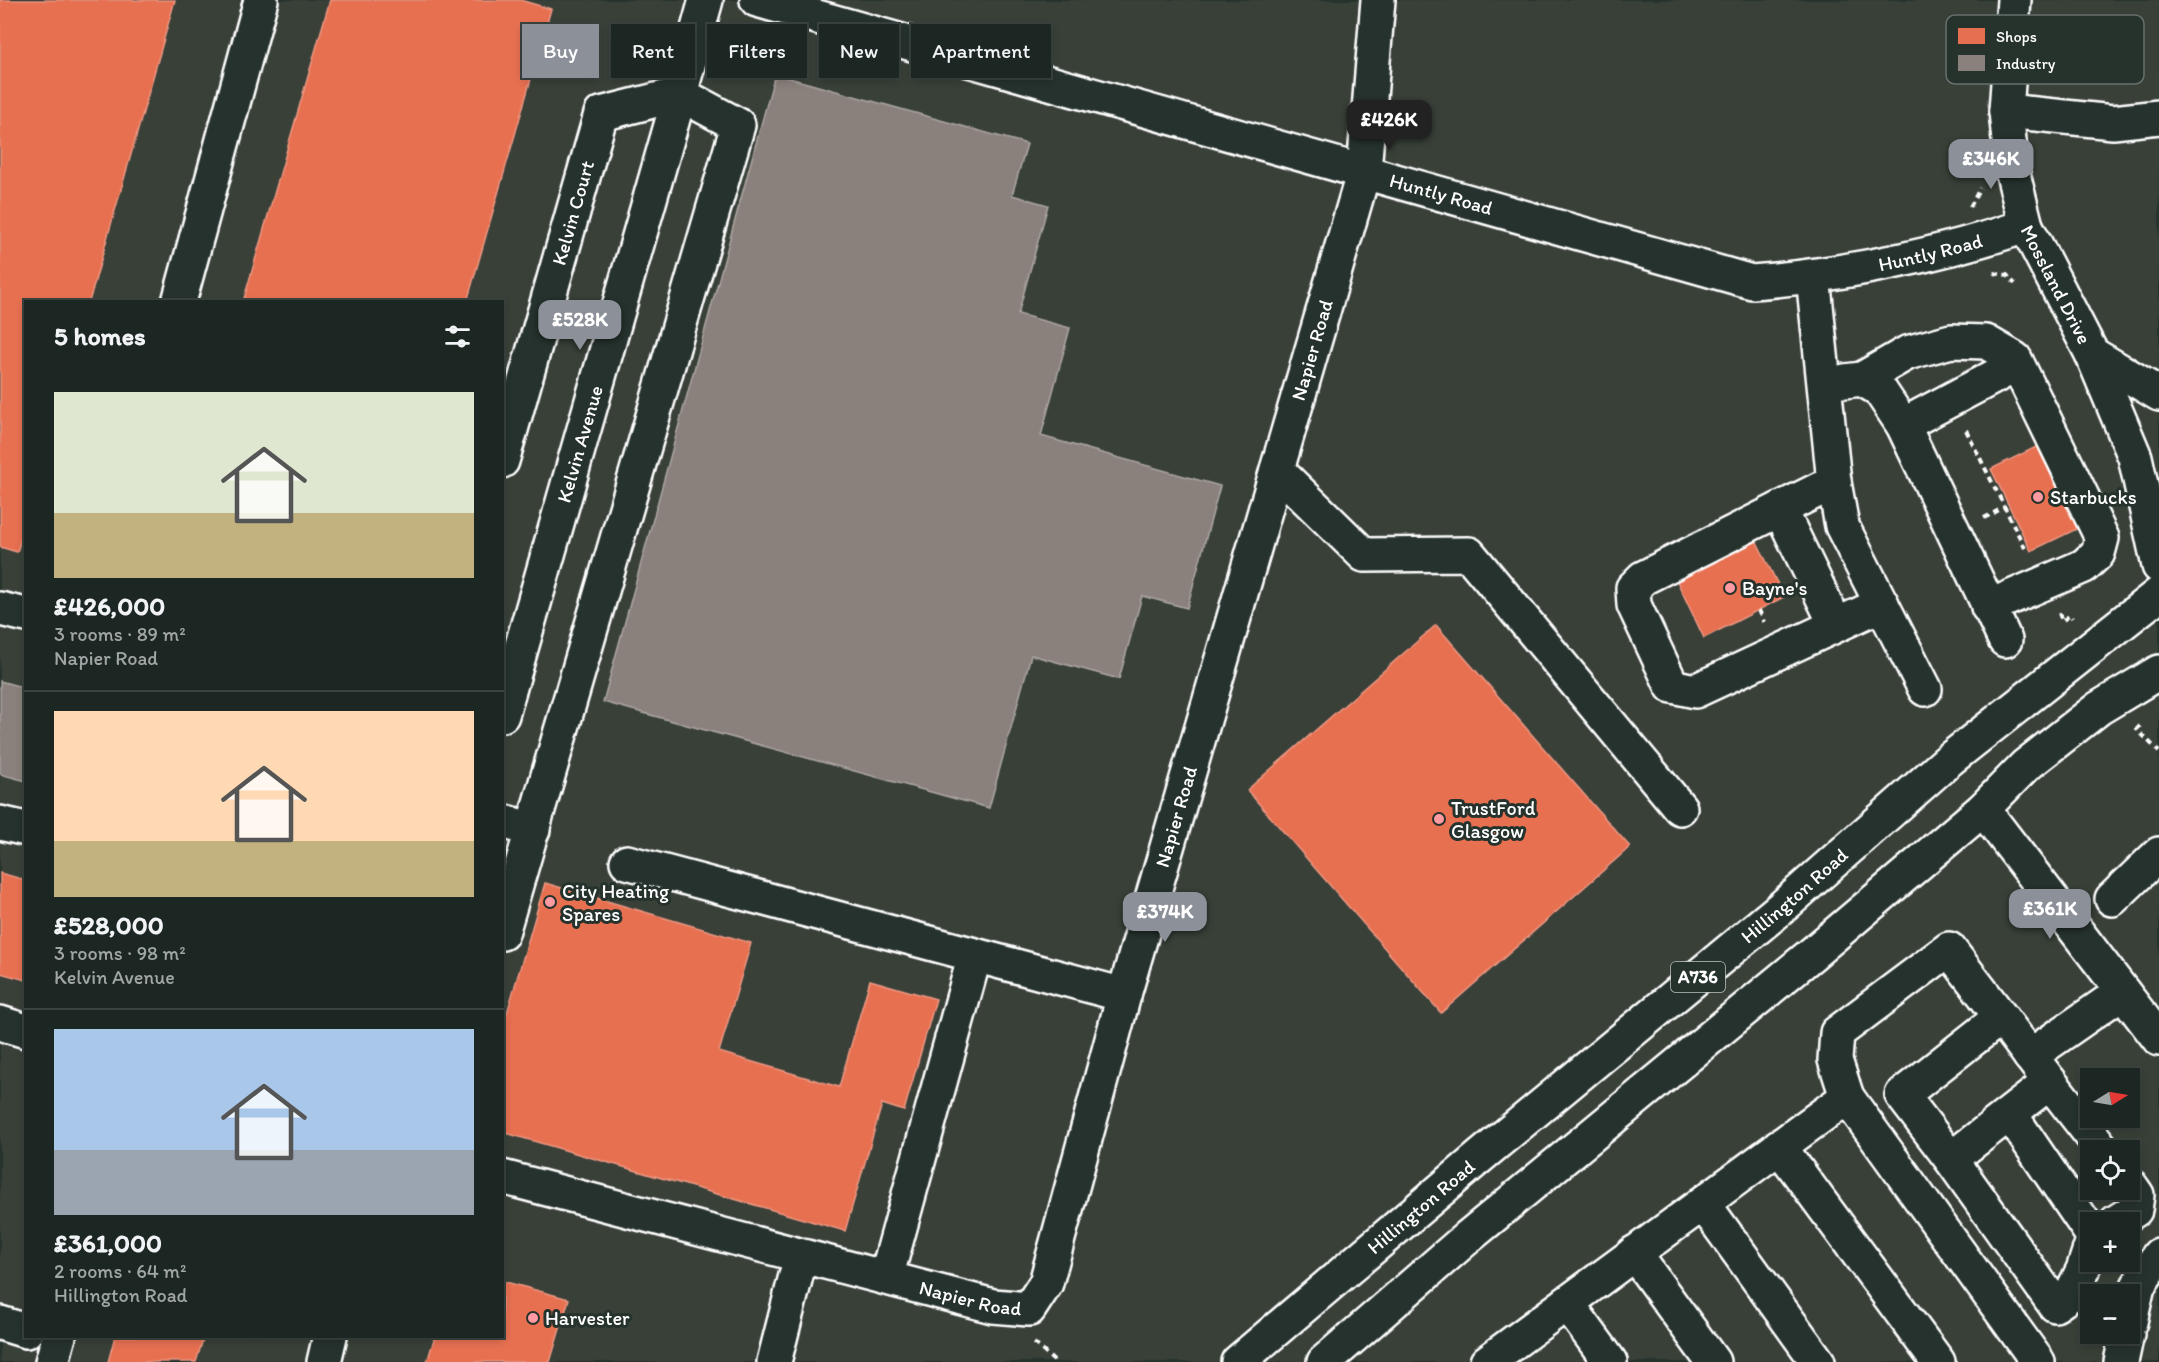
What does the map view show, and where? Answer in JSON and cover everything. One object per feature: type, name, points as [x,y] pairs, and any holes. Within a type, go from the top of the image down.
[{"type":"street","points":[[180,300],[261,0]]},
{"type":"street","name":"Kelvin Avenue","points":[[504,708],[705,0]]},
{"type":"street","name":"Huntly Road","points":[[757,0],[1752,282],[1813,276],[1970,244],[2026,226]]},
{"type":"street","name":"Napier Road","points":[[504,1178],[993,1306],[1029,1309],[1046,1283],[1124,995],[1364,171],[1377,0]]},
{"type":"street","name":"Mossland Drive","points":[[2013,15],[2014,0]]},
{"type":"street","name":"Mossland Drive","points":[[2008,84],[2006,111],[2012,170],[2026,226],[2092,354],[2135,457],[2159,566]]},
{"type":"street","points":[[504,920],[518,826],[738,125],[680,94]]},
{"type":"street","name":"Kelvin Court","points":[[504,454],[601,114],[680,94]]},
{"type":"street","points":[[2006,111],[2113,122],[2159,117]]},
{"type":"street","points":[[1813,276],[1834,482],[1842,526],[1925,688]]},
{"type":"street","points":[[1825,384],[1862,379],[1907,353],[1951,341],[1986,342],[2014,359],[2102,538],[2098,552],[2084,566],[1988,608]]},
{"type":"street","name":"Mossland Drive","points":[[2092,354],[2159,394]]},
{"type":"street","points":[[1903,425],[2003,372]]},
{"type":"street","points":[[1862,379],[1879,389],[1903,425],[2005,640]]},
{"type":"street","points":[[1277,470],[1364,555],[1469,554],[1680,808]]},
{"type":"street","points":[[1834,482],[1643,578],[1633,588],[1634,605],[1672,686],[1695,692],[1882,604]]},
{"type":"street","points":[[1780,509],[1836,625]]},
{"type":"street","name":"Hillington Road","points":[[1238,1362],[1482,1155],[1781,908],[1950,759],[2159,594]]},
{"type":"street","points":[[0,609],[24,615]]},
{"type":"street","name":"A736","points":[[1324,1362],[1468,1238],[1812,954],[1983,808],[2025,766],[2099,708],[2159,672]]},
{"type":"street","points":[[1983,808],[2159,1040]]},
{"type":"street","points":[[0,823],[24,829]]},
{"type":"street","points":[[2112,899],[2159,854]]},
{"type":"street","points":[[627,862],[1124,995]]},
{"type":"street","points":[[2038,1362],[1847,1097],[1835,1060],[1837,1033],[1949,949],[2095,1140]]},
{"type":"street","points":[[886,1278],[975,955]]},
{"type":"street","points":[[2030,1056],[2122,992]]},
{"type":"street","points":[[2001,1017],[1902,1095],[1952,1159],[2055,1305],[2072,1294],[2082,1272]]},
{"type":"street","points":[[0,1023],[24,1030]]},
{"type":"street","points":[[1952,1159],[2050,1082]]},
{"type":"street","points":[[1494,1360],[1634,1253],[1847,1097]]},
{"type":"street","points":[[2010,1114],[2080,1217]]},
{"type":"street","points":[[1779,1146],[1938,1362]]},
{"type":"street","points":[[1702,1203],[1818,1362]]},
{"type":"street","points":[[1634,1253],[1713,1362]]},
{"type":"street","points":[[2139,1284],[2159,1255]]},
{"type":"street","points":[[774,1362],[801,1256]]},
{"type":"street","points":[[1567,1303],[1610,1362]]},
{"type":"street","points":[[0,1323],[24,1330]]},
{"type":"street","points":[[324,1362],[330,1338]]},
{"type":"street","points":[[2121,1362],[2125,1344]]},
{"type":"path","points":[[1962,421],[2029,555]]},
{"type":"path","points":[[2144,724],[2137,729],[2159,752]]},
{"type":"shaded area","points":[[0,0],[2159,0],[2159,1362],[0,1362]]},
{"type":"building: Shops","points":[[0,0],[175,0],[90,300],[24,300],[24,529],[17,552],[0,547]]},
{"type":"building: Shops","points":[[330,0],[520,0],[551,9],[547,24],[522,24],[522,78],[531,78],[468,300],[244,300]]},
{"type":"building: Shops","name":"Starbucks","points":[[2044,443],[2085,525],[2031,551],[1991,469]]},
{"type":"building: Shops","name":"Bayne's","points":[[1755,538],[1784,597],[1704,638],[1676,579]]},
{"type":"building: Shops","name":"TrustFord Glasgow","points":[[1436,625],[1630,847],[1441,1013],[1247,790]]},
{"type":"building: Shops","points":[[0,873],[24,879],[24,979],[0,973]]},
{"type":"building: Shops","points":[[545,883],[751,943],[719,1052],[839,1087],[870,980],[936,999],[904,1111],[882,1104],[845,1231],[504,1133],[504,1023]]},
{"type":"building: Shops","name":"Harvester","points":[[504,1282],[569,1299],[550,1362],[427,1362],[434,1338],[504,1338]]},
{"type":"building: Shops","points":[[114,1338],[203,1338],[196,1362],[108,1362]]},
{"type":"building: Industry","points":[[774,78],[789,78],[1027,144],[1012,195],[1048,205],[1018,314],[1070,328],[1041,436],[1220,486],[1187,608],[1142,596],[1119,679],[1031,655],[989,808],[603,702]]},
{"type":"building: Industry","points":[[0,681],[24,687],[24,780],[0,774]]},
{"type":"place","name":"Starbucks","points":[[2038,497]]},
{"type":"place","name":"Bayne's","points":[[1730,588]]},
{"type":"place","name":"TrustFord Glasgow","points":[[1439,819]]},
{"type":"place","name":"City Heating Spares","points":[[550,902]]},
{"type":"place","name":"Harvester","points":[[533,1318]]}]
